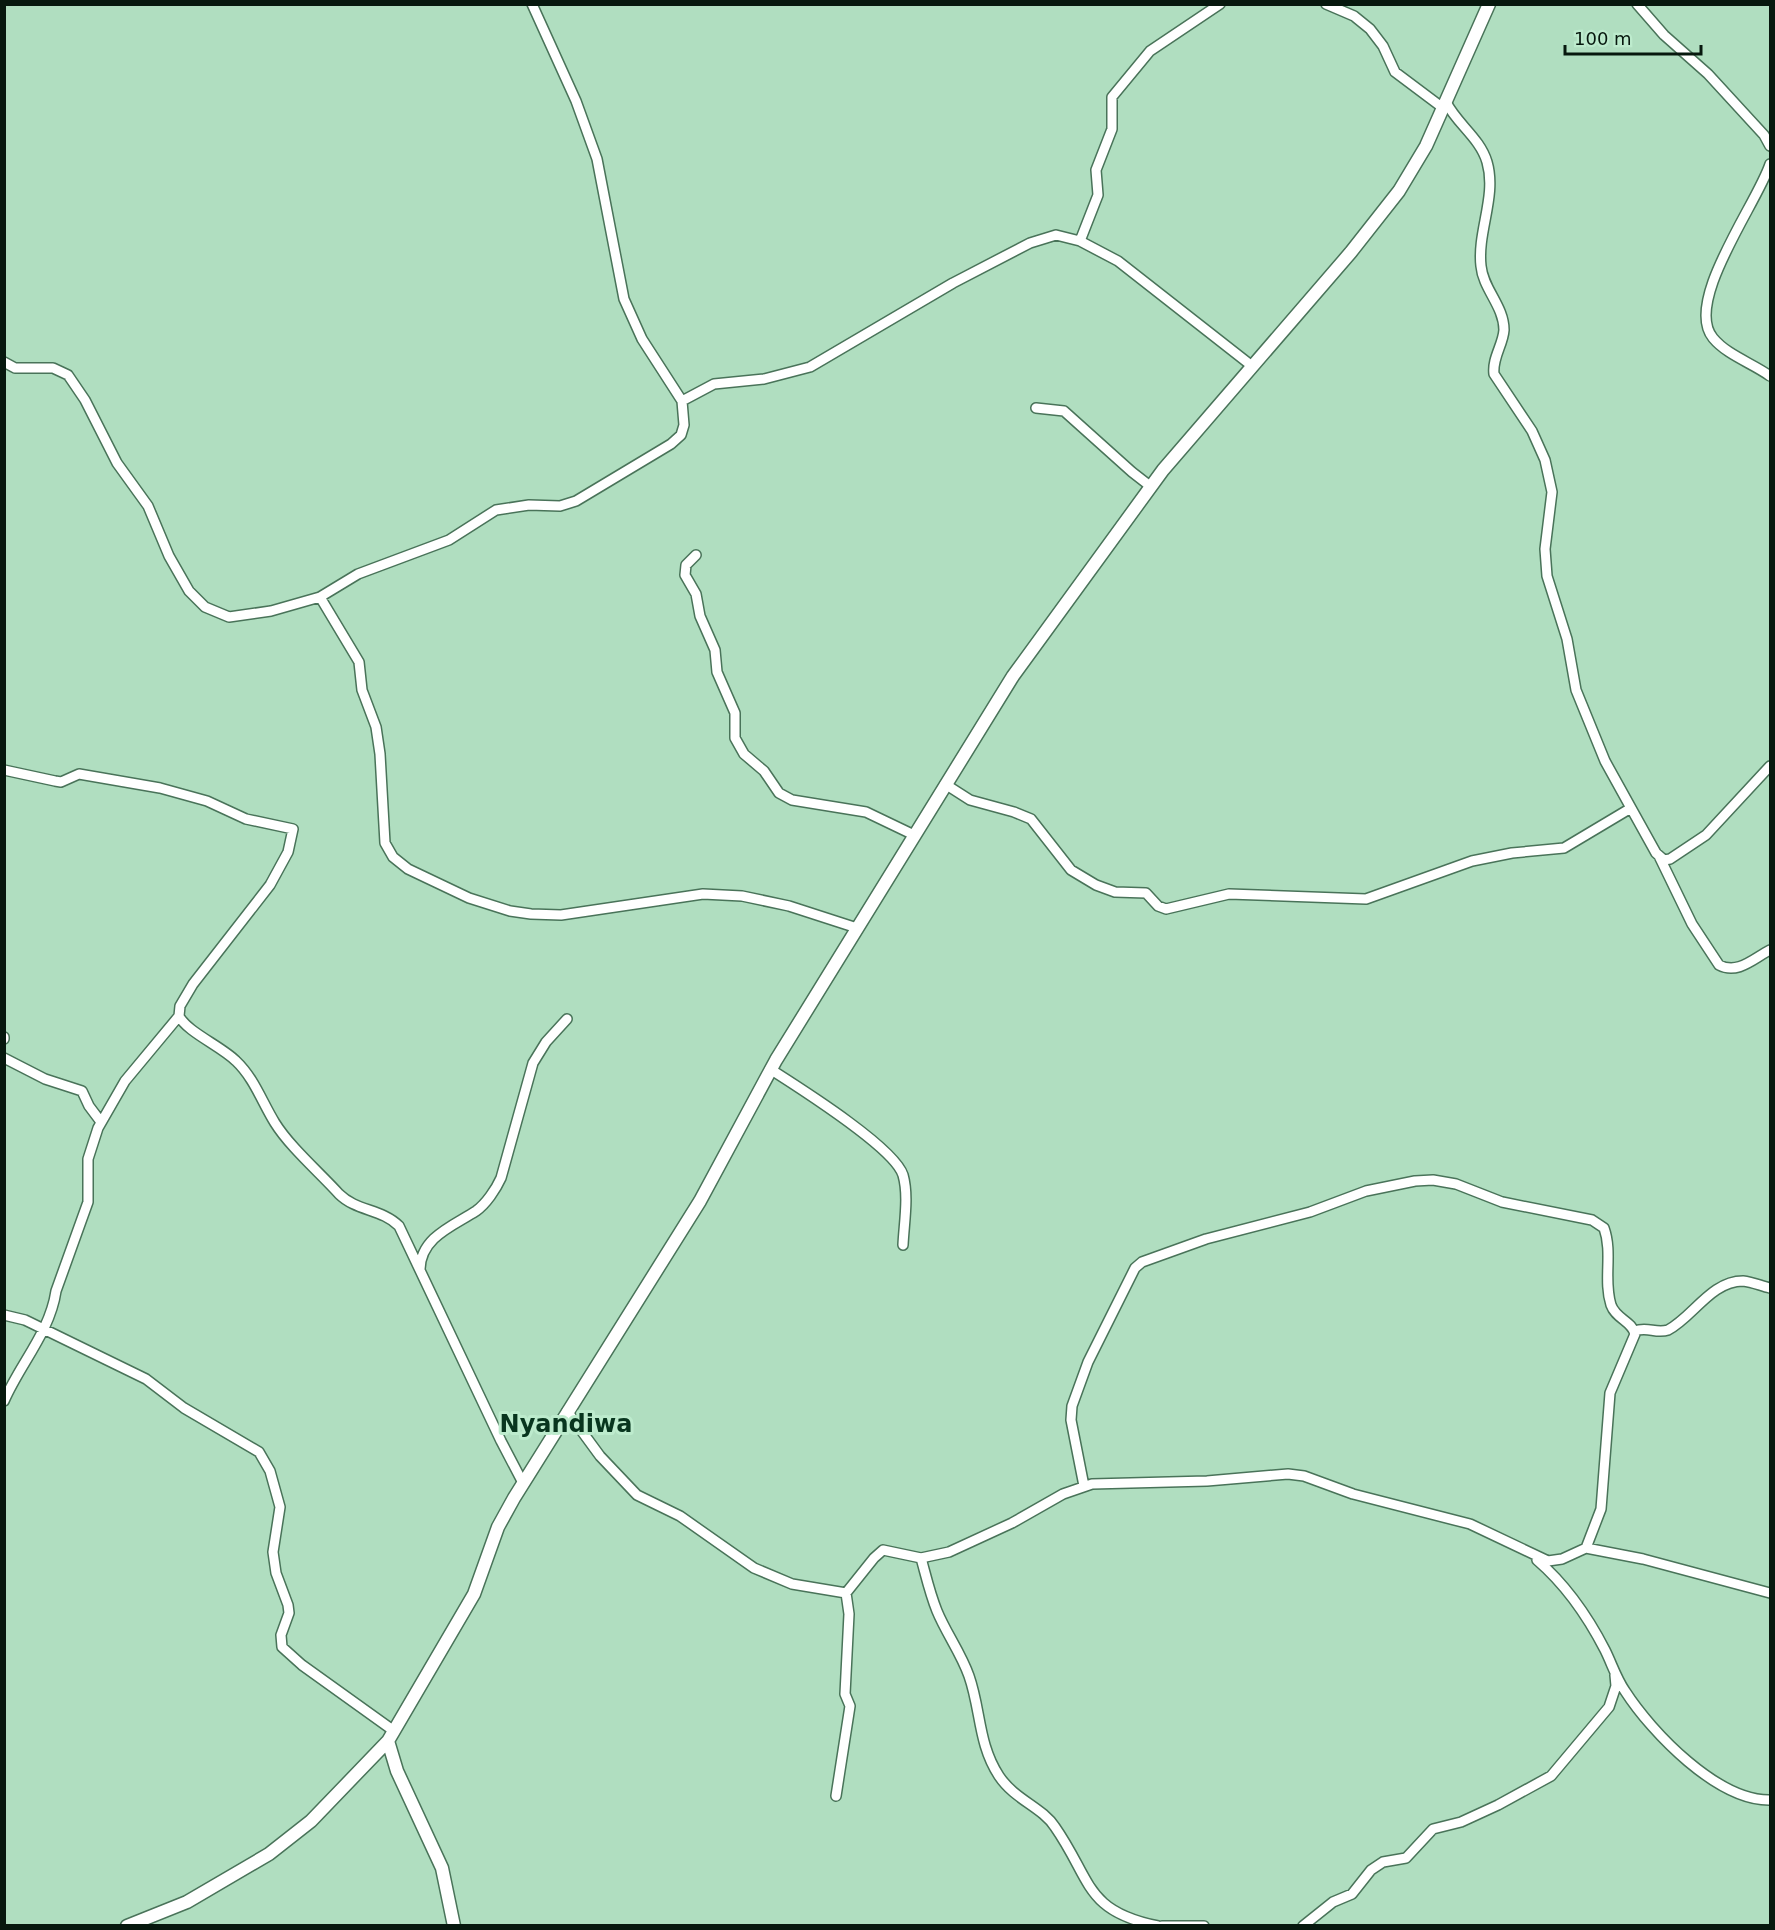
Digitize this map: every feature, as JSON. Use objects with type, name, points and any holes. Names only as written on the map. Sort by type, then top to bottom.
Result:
[{"type":"street","points":[[4,362],[15,368],[61,370],[73,380],[117,464],[148,506],[169,556],[189,591],[205,607],[230,617],[246,616],[320,597],[358,574],[449,540],[496,510],[529,505],[560,506],[591,494],[678,439],[685,418],[682,401],[642,339],[624,299],[597,159],[576,101],[532,4]]},
{"type":"street","points":[[1080,241],[1098,195],[1096,170],[1112,129],[1112,97],[1150,51],[1220,4]]},
{"type":"street","points":[[1326,4],[1354,16],[1370,29],[1383,46],[1395,72],[1445,105],[1481,148],[1488,165],[1489,193],[1482,233],[1480,267],[1484,281],[1500,313],[1504,329],[1494,374],[1532,431],[1545,460],[1552,492],[1545,549],[1547,576],[1565,632],[1576,690],[1605,761],[1659,856],[1692,924],[1719,965],[1726,969],[1734,969],[1770,950]]},
{"type":"street","points":[[128,1926],[187,1902],[268,1854],[311,1821],[391,1736],[474,1594],[498,1527],[523,1483],[700,1200],[770,1069],[1019,667],[1150,486],[1382,215],[1420,158],[1489,4]]},
{"type":"street","points":[[1637,4],[1664,35],[1708,74],[1764,135],[1770,146]]},
{"type":"street","points":[[1770,164],[1724,257],[1704,315],[1713,338],[1725,349],[1770,376]]},
{"type":"street","points":[[682,401],[714,384],[764,379],[810,367],[953,283],[1038,240],[1056,235],[1080,241],[1118,261],[1252,366]]},
{"type":"street","points":[[1036,408],[1064,411],[1150,486]]},
{"type":"street","points":[[696,555],[686,565],[685,575],[696,594],[700,616],[715,650],[717,672],[735,713],[735,738],[744,754],[764,771],[779,793],[792,800],[866,812],[914,835]]},
{"type":"street","points":[[320,597],[360,662],[362,690],[376,728],[380,754],[386,843],[393,857],[408,869],[469,898],[510,911],[531,914],[561,915],[703,894],[742,896],[789,906],[857,928]]},
{"type":"street","points":[[1659,856],[1664,860],[1676,857],[1697,843],[1770,766]]},
{"type":"street","points":[[4,770],[61,782],[79,774],[160,788],[207,801],[246,819],[293,830],[288,852],[270,885],[193,984],[180,1006],[179,1016],[125,1081],[101,1122],[88,1159],[88,1202],[44,1329],[4,1401]]},
{"type":"street","points":[[945,784],[970,800],[1031,819],[1071,870],[1096,885],[1114,892],[1146,893],[1158,906],[1166,909],[1229,894],[1366,899],[1472,861],[1564,848],[1631,808]]},
{"type":"street","points":[[179,1016],[185,1025],[220,1046],[239,1063],[283,1134],[339,1193],[353,1204],[387,1216],[399,1226],[523,1483]]},
{"type":"street","points":[[420,1271],[421,1258],[430,1243],[460,1218],[477,1210],[499,1183],[533,1063],[546,1042],[567,1019]]},
{"type":"street","points":[[4,1058],[45,1079],[82,1091],[89,1106],[101,1122]]},
{"type":"street","points":[[770,1069],[874,1142],[895,1161],[904,1182],[903,1245]]},
{"type":"street","points":[[1084,1486],[1071,1420],[1072,1406],[1084,1371],[1135,1268],[1142,1262],[1168,1251],[1310,1212],[1366,1191],[1433,1180],[1456,1184],[1502,1202],[1570,1214],[1599,1223],[1606,1235],[1611,1303],[1616,1315],[1635,1331]]},
{"type":"street","points":[[1635,1331],[1643,1328],[1659,1332],[1668,1330],[1714,1292],[1733,1282],[1747,1281],[1770,1288]]},
{"type":"street","points":[[4,1315],[25,1320],[146,1379],[184,1407],[259,1452],[270,1471],[280,1507],[273,1552],[276,1573],[289,1613],[281,1635],[282,1647],[391,1736],[397,1771],[442,1868],[454,1926]]},
{"type":"street","points":[[1586,1548],[1601,1509],[1610,1393],[1628,1356],[1635,1331]]},
{"type":"street","points":[[567,1411],[600,1456],[637,1496],[680,1516],[754,1568],[803,1587],[846,1593]]},
{"type":"street","points":[[836,1796],[850,1706],[845,1694],[849,1614],[846,1593],[874,1558],[883,1550],[921,1558],[965,1545],[1063,1494],[1084,1486],[1207,1481],[1288,1474],[1304,1476],[1353,1494],[1470,1524],[1530,1554],[1553,1562],[1586,1548],[1643,1559],[1770,1593]]},
{"type":"street","points":[[1530,1554],[1559,1582],[1578,1606],[1599,1639],[1615,1675],[1649,1722],[1695,1766],[1735,1792],[1753,1798],[1770,1800]]},
{"type":"street","points":[[921,1558],[937,1611],[970,1679],[984,1749],[1000,1779],[1016,1797],[1052,1823],[1084,1880],[1104,1905],[1119,1915],[1160,1926],[1204,1926]]},
{"type":"street","points":[[1303,1926],[1333,1902],[1352,1894],[1371,1870],[1383,1862],[1406,1858],[1433,1829],[1461,1822],[1551,1776],[1609,1707],[1616,1686],[1615,1675]]},
{"type":"district","name":"Nyandiwa","points":[[566,1424]]}]
